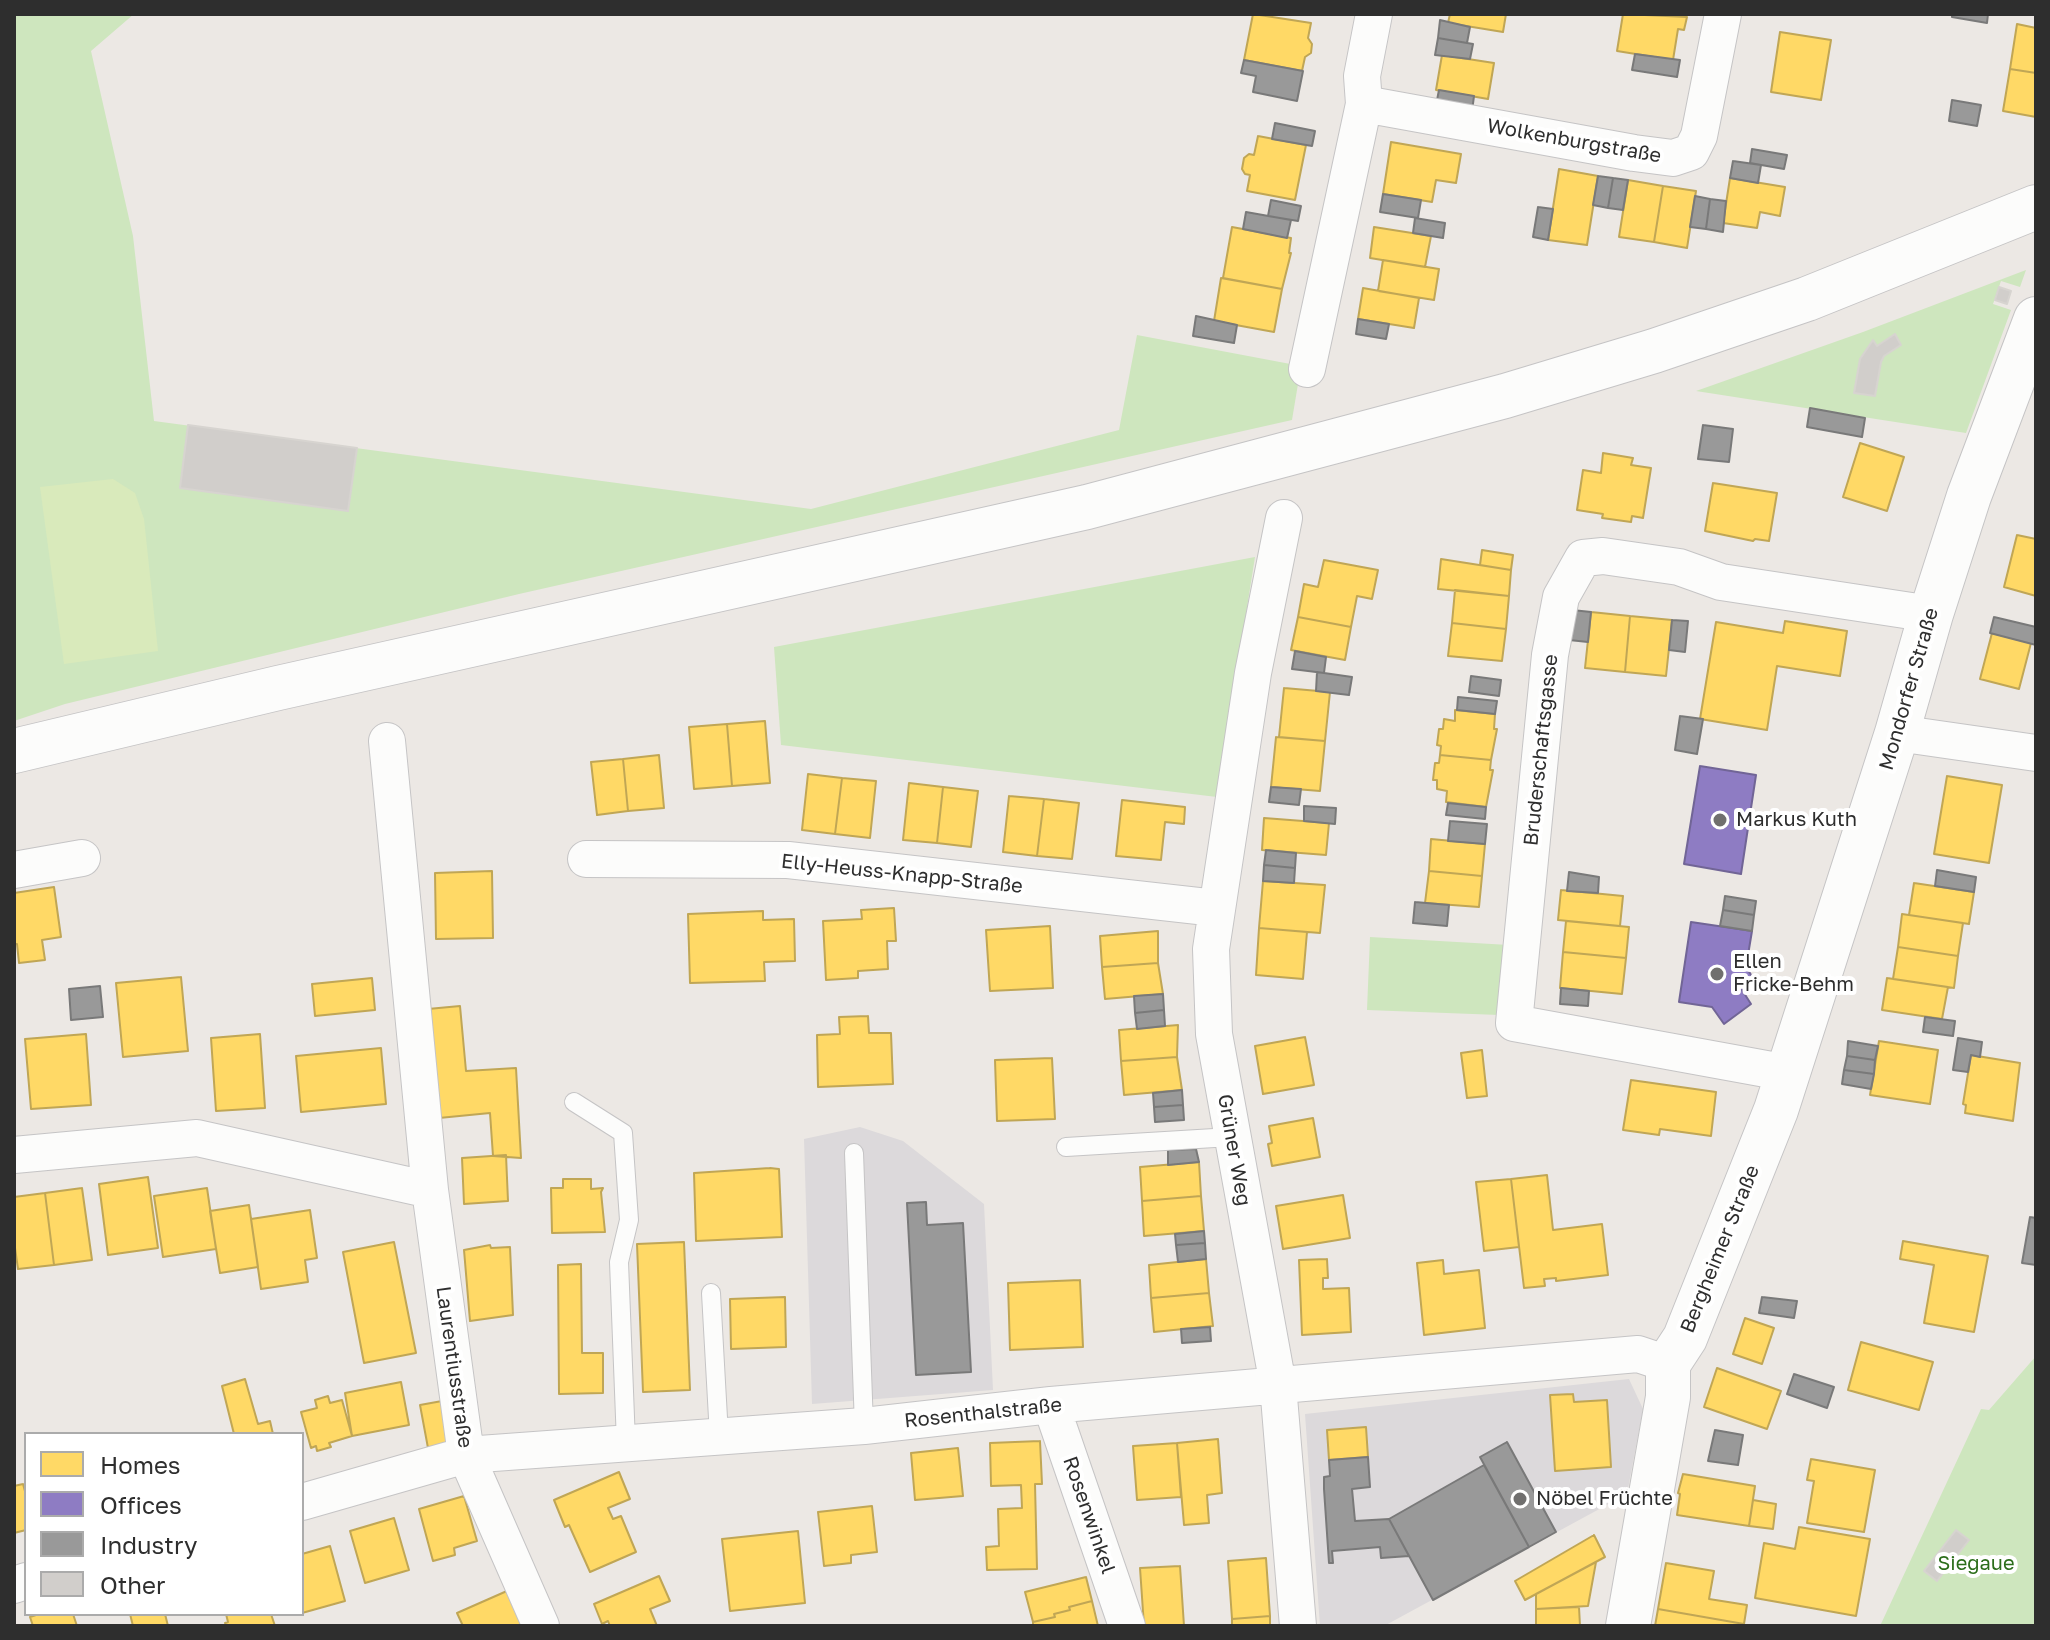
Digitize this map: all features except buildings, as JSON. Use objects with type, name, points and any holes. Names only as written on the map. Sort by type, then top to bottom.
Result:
[{"type":"main road","points":[[14,751],[278,688],[1087,507],[1505,396],[1654,351],[1807,299],[2036,207]]},
{"type":"main road","name":"Mondorfer Straße","points":[[1790,1068],[1969,496],[2036,319]]},
{"type":"main road","name":"Bergheimer Straße","points":[[1628,1626],[1668,1397],[1668,1364],[1685,1338],[1790,1068]]},
{"type":"street","points":[[1307,369],[1364,104],[1362,76],[1374,14]]},
{"type":"street","name":"Wolkenburgstraße","points":[[1364,104],[1673,158],[1691,152],[1699,136],[1723,14]]},
{"type":"street","name":"Grüner Weg","points":[[1284,518],[1253,673],[1211,949],[1214,1034],[1278,1385],[1298,1626]]},
{"type":"street","name":"Bruderschaftsgasse","points":[[1790,1068],[1514,1023],[1550,655],[1561,597],[1583,558],[1603,556],[1679,567],[1721,582],[1931,614]]},
{"type":"street","points":[[1897,733],[2036,753]]},
{"type":"street","name":"Laurentiusstraße","points":[[387,741],[430,1190],[466,1455],[541,1626]]},
{"type":"street","points":[[14,870],[82,858]]},
{"type":"street","name":"Elly-Heuss-Knapp-Straße","points":[[586,859],[788,860],[1216,908]]},
{"type":"street","points":[[14,1155],[197,1138],[430,1190]]},
{"type":"street","name":"Rosenthalstraße","points":[[304,1501],[466,1455],[864,1426],[1051,1405],[1638,1354],[1668,1364]]},
{"type":"street","name":"Rosenwinkel","points":[[1051,1405],[1127,1626]]},
{"type":"lane","points":[[574,1102],[623,1133],[629,1220],[619,1262],[626,1443]]},
{"type":"lane","points":[[1066,1147],[1231,1137]]},
{"type":"lane","points":[[854,1153],[864,1426]]},
{"type":"lane","points":[[711,1293],[719,1436]]},
{"type":"shaded area","points":[[860,1127],[903,1141],[984,1204],[993,1390],[812,1404],[804,1139]]},
{"type":"shaded area","points":[[1629,1379],[1643,1409],[1627,1494],[1384,1626],[1320,1626],[1305,1414]]},
{"type":"green space","points":[[14,14],[134,14],[91,51],[133,236],[154,421],[811,509],[1119,430],[1137,335],[1301,366],[1292,420],[519,594],[65,704],[14,721]]},
{"type":"green space","points":[[2026,270],[2020,287],[2001,281],[1993,304],[2011,310],[1966,433],[1696,391],[1863,332]]},
{"type":"green space","points":[[113,479],[135,493],[144,519],[158,651],[64,664],[40,487]]},
{"type":"green space","points":[[1255,557],[1217,797],[781,745],[774,647]]},
{"type":"green space","points":[[1370,937],[1509,945],[1499,1015],[1367,1010]]},
{"type":"green space","name":"Siegaue","points":[[2036,1356],[2036,1626],[1880,1626],[1981,1409],[1989,1410]]},
{"type":"place","name":"Markus Kuth","points":[[1720,820]]},
{"type":"place","name":"Ellen Fricke-Behm","points":[[1717,974]]},
{"type":"place","name":"Nöbel Früchte","points":[[1520,1499]]}]
